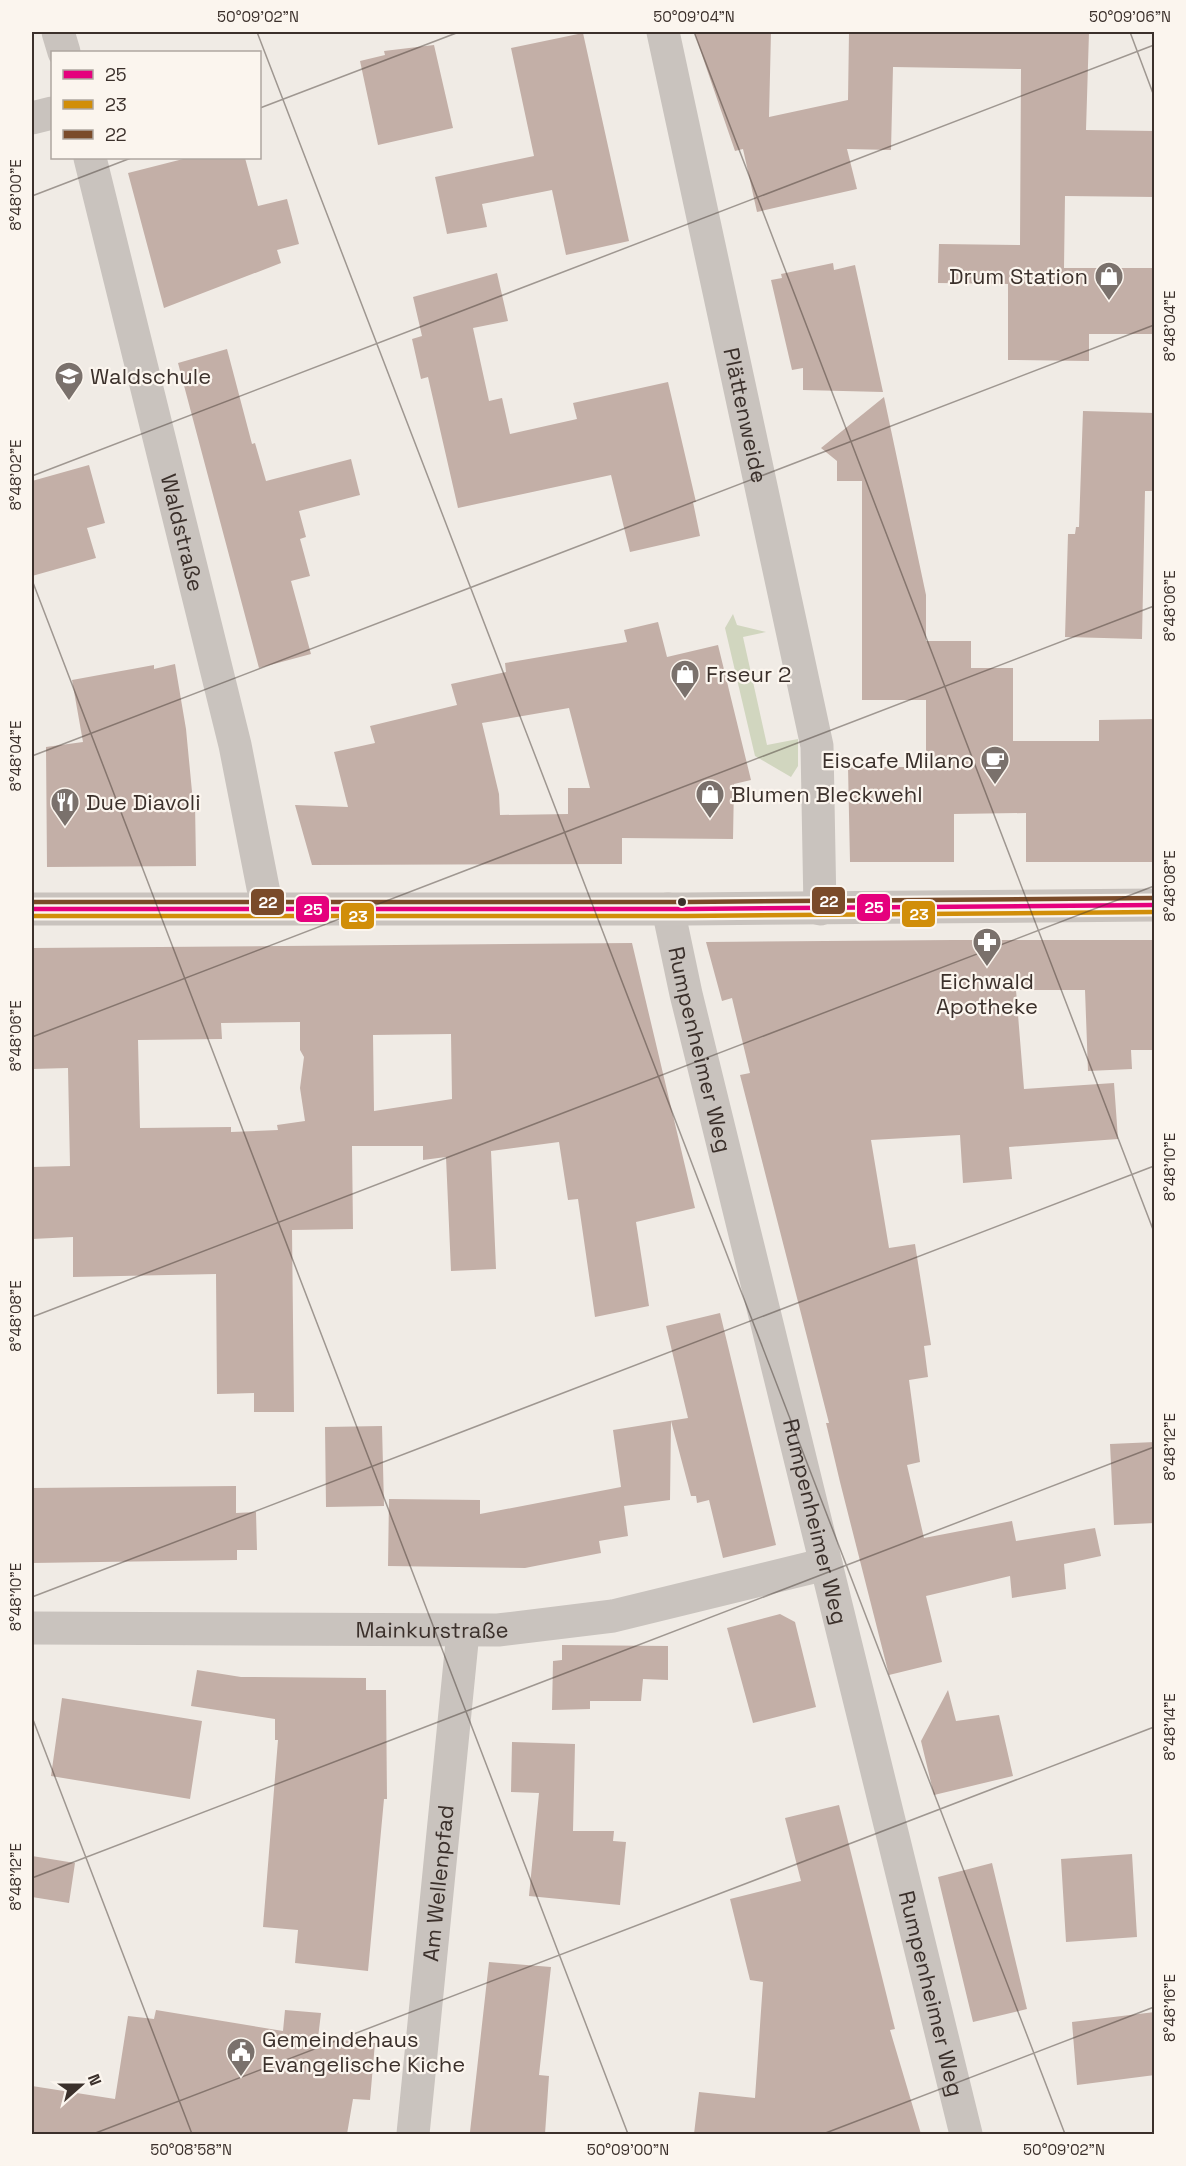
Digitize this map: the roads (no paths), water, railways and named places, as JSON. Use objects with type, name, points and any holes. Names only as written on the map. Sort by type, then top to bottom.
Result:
[{"type":"street","points":[[58,32],[64,51]]},
{"type":"street","name":"Plättenweide","points":[[663,32],[817,746],[820,909]]},
{"type":"street","points":[[32,118],[51,113]]},
{"type":"street","name":"Waldstraße","points":[[90,159],[230,723],[267,908]]},
{"type":"street","points":[[32,909],[820,909],[1155,905]]},
{"type":"street","name":"Rumpenheimer Weg","points":[[668,909],[966,2134]]},
{"type":"street","name":"Mainkurstraße","points":[[32,1628],[463,1632],[498,1630],[613,1616],[826,1564]]},
{"type":"street","name":"Am Wellenpfad","points":[[413,2134],[463,1632]]},
{"type":"place","name":"Drum Station","points":[[1109,302]]},
{"type":"place","name":"Waldschule","points":[[69,402]]},
{"type":"place","name":"Frseur 2","points":[[685,700]]},
{"type":"place","name":"Eiscafe Milano","points":[[995,786]]},
{"type":"place","name":"Blumen Bleckwehl","points":[[710,820]]},
{"type":"place","name":"Due Diavoli","points":[[65,828]]},
{"type":"place","name":"Eichwald Apotheke","points":[[987,968]]},
{"type":"place","name":"Gemeindehaus Evangelische Kiche","points":[[241,2078]]}]
